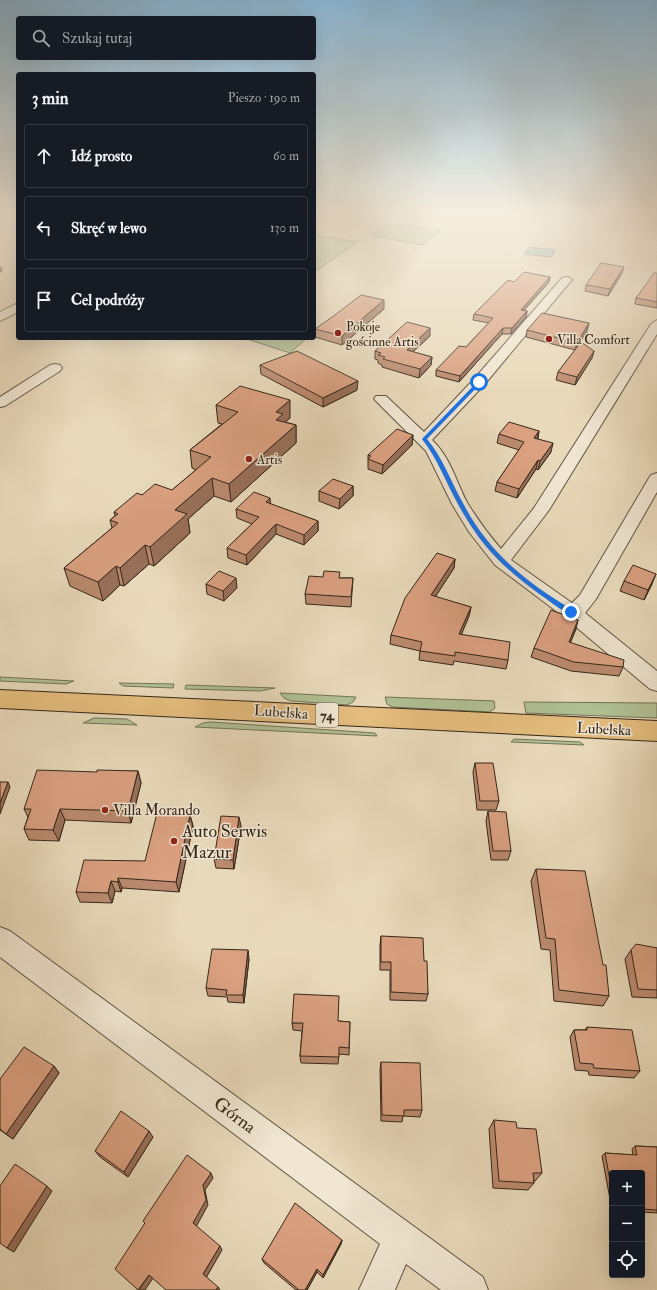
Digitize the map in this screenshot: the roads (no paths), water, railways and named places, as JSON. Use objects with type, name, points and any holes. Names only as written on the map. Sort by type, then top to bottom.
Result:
[{"type":"main road","name":"Lubelska","points":[[0,699],[657,731]]},
{"type":"street","points":[[425,439],[479,382],[566,280]]},
{"type":"street","points":[[0,317],[16,308]]},
{"type":"street","points":[[501,561],[541,510],[657,324]]},
{"type":"street","points":[[0,403],[55,368]]},
{"type":"street","points":[[381,399],[425,439],[433,449],[460,504],[475,528],[501,561],[571,612],[657,683]]},
{"type":"street","points":[[571,612],[579,608],[587,599],[657,478]]},
{"type":"street","name":"Górna","points":[[0,940],[470,1290]]},
{"type":"street","points":[[377,1290],[400,1238]]},
{"type":"place","name":"Pokoje gościnne Artis","points":[[338,333]]},
{"type":"place","name":"Villa Comfort","points":[[549,339]]},
{"type":"place","name":"Artis","points":[[249,459]]},
{"type":"place","name":"Villa Morando","points":[[105,810]]},
{"type":"place","name":"Auto Serwis Mazur","points":[[174,841]]}]
